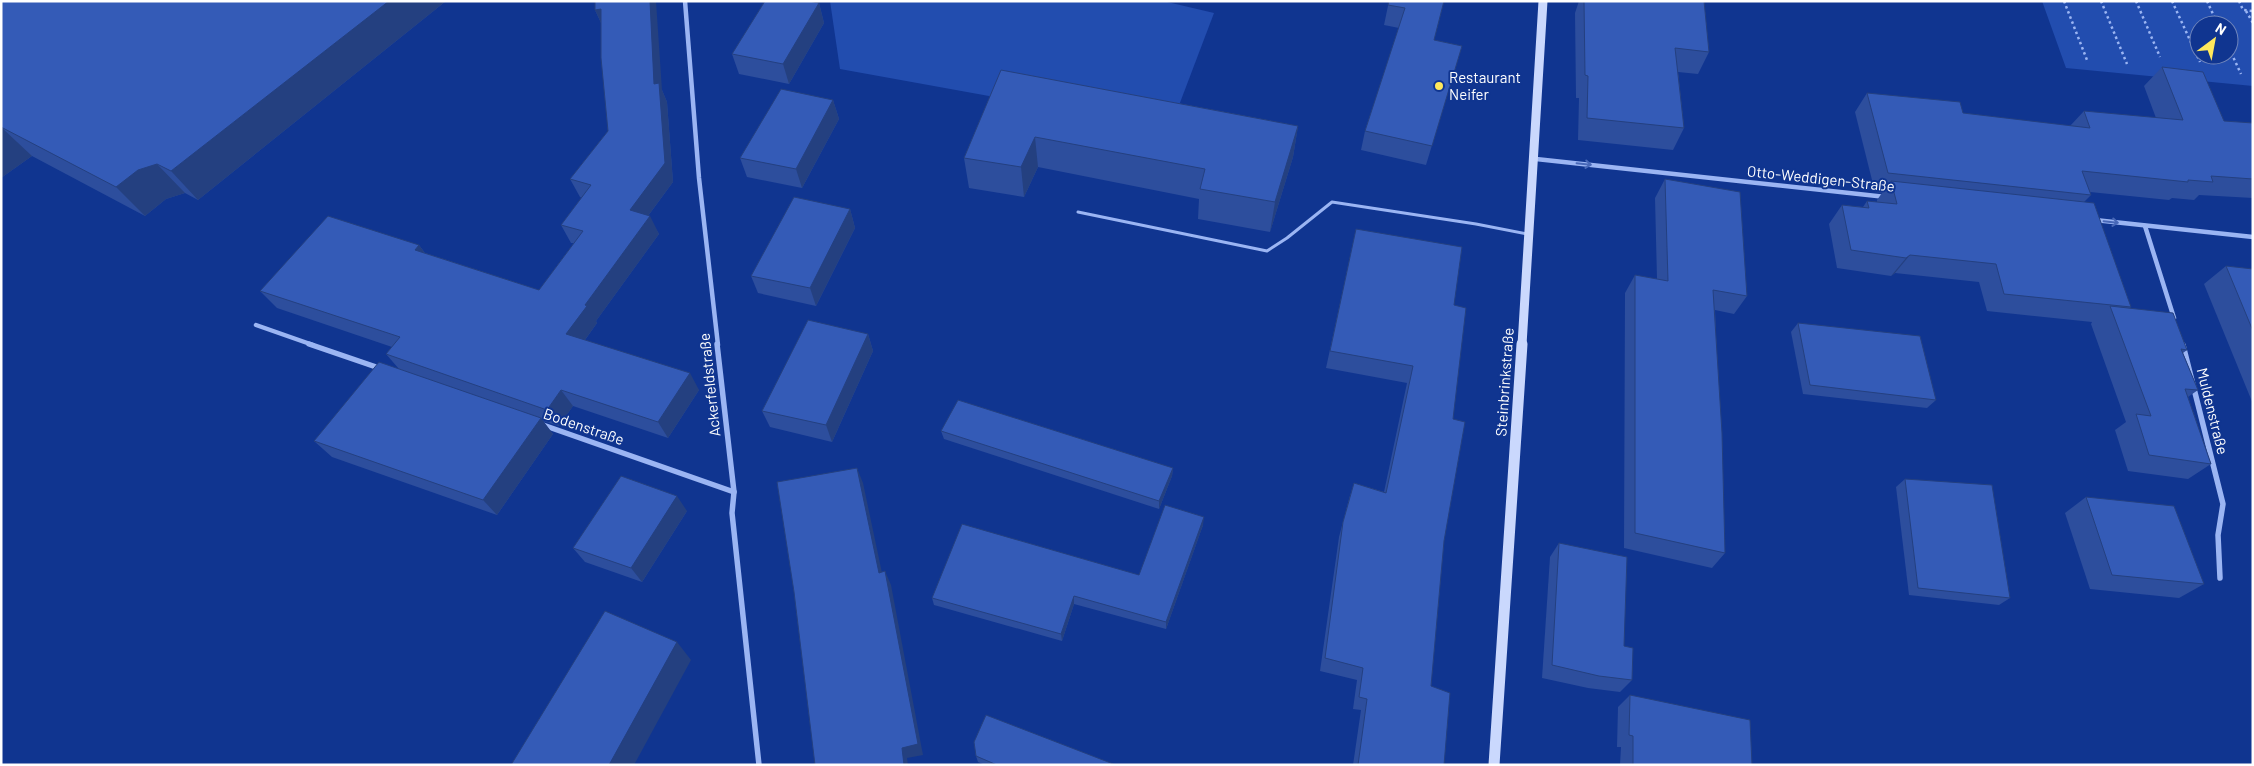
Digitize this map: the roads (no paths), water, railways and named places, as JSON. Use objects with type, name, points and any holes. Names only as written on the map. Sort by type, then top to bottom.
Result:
[{"type":"street","name":"Ackerfeldstraße","points":[[686,1],[699,178],[734,492],[732,514],[758,765]]},
{"type":"street","name":"Steinbrinkstraße","points":[[1494,765],[1507,536],[1536,159],[1543,1]]},
{"type":"street","name":"Otto-Weddigen-Straße","points":[[1536,159],[1891,198]]},
{"type":"street","points":[[2086,219],[2253,236]]},
{"type":"street","points":[[2145,226],[2177,327]]},
{"type":"street","points":[[256,325],[388,371]]},
{"type":"street","name":"Muldenstraße","points":[[2180,336],[2191,372],[2223,504],[2218,534],[2220,578]]},
{"type":"street","name":"Bodenstraße","points":[[537,423],[734,492]]},
{"type":"lane","points":[[1078,212],[1266,251],[1287,238],[1332,202],[1476,224],[1530,235]]},
{"type":"place","name":"Restaurant Neifer","points":[[1439,86]]}]
